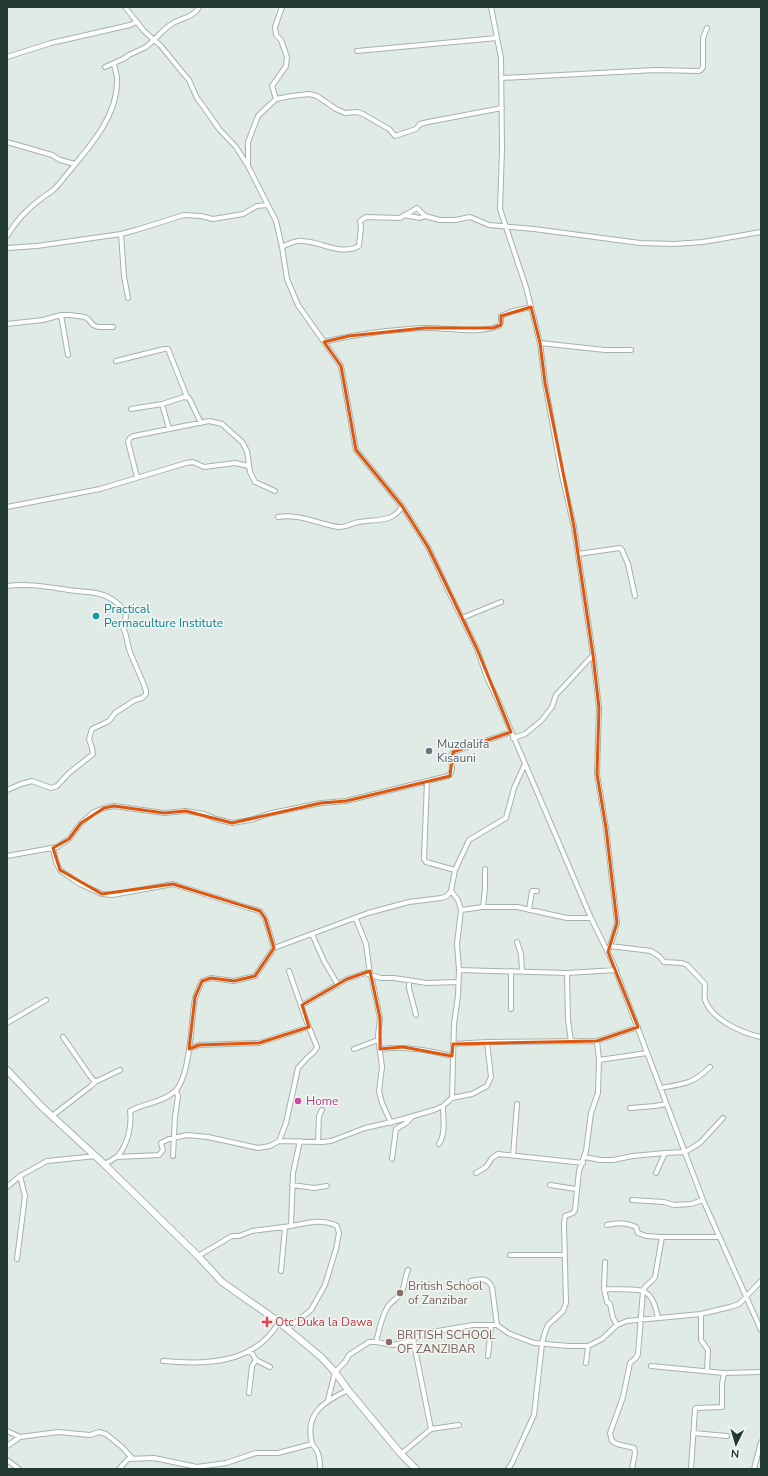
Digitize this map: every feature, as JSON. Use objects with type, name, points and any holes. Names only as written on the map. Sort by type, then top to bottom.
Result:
[{"type":"main road","points":[[7,1070],[52,1116],[96,1156],[198,1256],[222,1282],[279,1322],[304,1342],[335,1372],[401,1454],[416,1469]]},
{"type":"street","points":[[125,7],[136,22],[161,46],[182,72],[219,129],[236,147],[248,166],[276,221],[287,279],[298,305],[341,366],[356,450],[402,506],[428,547],[477,649],[488,680],[513,738],[591,918],[616,970],[703,1200],[761,1330]]},
{"type":"street","points":[[105,68],[146,47],[166,28],[175,22],[189,17],[199,7]]},
{"type":"street","points":[[276,99],[272,86],[286,66],[287,56],[281,40],[276,35],[275,26],[282,7]]},
{"type":"street","points":[[491,7],[501,58],[502,149],[500,209],[526,287],[540,343],[545,382],[578,554],[593,655],[599,708],[597,774],[606,828],[616,916],[614,934],[608,952]]},
{"type":"street","points":[[7,57],[51,43],[130,26],[136,22]]},
{"type":"street","points":[[501,78],[656,70],[699,71],[703,67],[703,38],[707,28]]},
{"type":"street","points":[[356,50],[497,38]]},
{"type":"street","points":[[7,236],[14,225],[42,198],[51,192],[89,148],[104,124],[114,103],[118,82],[114,64]]},
{"type":"street","points":[[248,166],[248,142],[258,116],[276,99],[309,94],[317,96],[336,109],[346,113],[357,112],[363,114],[388,129],[395,136],[416,129],[420,124],[502,108]]},
{"type":"street","points":[[7,142],[52,154],[60,160],[75,164]]},
{"type":"street","points":[[7,248],[50,244],[121,234],[184,216],[201,216],[213,219],[244,214],[257,206],[267,205]]},
{"type":"street","points":[[282,247],[302,240],[335,248],[353,250],[359,246],[361,227],[360,221],[366,217],[400,218],[417,208],[425,216],[440,220],[455,220],[470,217],[489,225],[640,243],[674,244],[703,242],[761,232]]},
{"type":"street","points":[[404,215],[420,218],[425,216]]},
{"type":"street","points":[[121,234],[124,276],[128,298]]},
{"type":"street","points":[[324,342],[348,336],[424,328],[475,330],[493,328],[499,326],[501,316],[513,310],[531,307]]},
{"type":"street","points":[[7,324],[43,320],[61,315],[70,315],[85,317],[93,325],[98,327],[113,327]]},
{"type":"street","points":[[61,315],[68,355]]},
{"type":"street","points":[[540,343],[605,350],[631,350]]},
{"type":"street","points":[[116,361],[164,348],[168,350],[187,397],[189,398],[201,423]]},
{"type":"street","points":[[131,409],[162,404],[184,396],[187,397]]},
{"type":"street","points":[[162,404],[169,429]]},
{"type":"street","points":[[137,477],[128,442],[130,438],[209,421],[222,424],[242,442],[247,451],[250,472],[255,482],[275,491]]},
{"type":"street","points":[[7,507],[100,489],[172,466],[193,462],[204,467],[235,463],[249,466]]},
{"type":"street","points":[[278,516],[288,515],[340,527],[359,522],[381,521],[395,516],[400,512],[402,506]]},
{"type":"street","points":[[578,554],[620,548],[628,564],[635,596]]},
{"type":"street","points":[[7,586],[31,585],[90,592],[100,594],[112,600],[125,612],[126,619],[123,627],[126,632],[126,640],[144,684],[146,694],[142,698],[135,700],[115,713],[109,721],[92,729],[89,739],[93,754],[69,773],[57,786],[50,788],[32,781],[7,790]]},
{"type":"street","points":[[462,618],[501,602]]},
{"type":"street","points":[[513,738],[517,738],[525,734],[541,721],[552,707],[556,695],[593,655]]},
{"type":"street","points":[[7,856],[54,848],[69,839],[81,823],[94,812],[114,806],[164,814],[186,811],[204,814],[232,823],[309,805],[346,801],[448,776],[452,769],[450,758],[453,752],[511,732]]},
{"type":"street","points":[[104,1164],[117,1156],[124,1146],[131,1122],[130,1111],[137,1107],[167,1097],[176,1091],[183,1078],[189,1049],[196,997],[202,981],[211,978],[234,981],[255,976],[274,948],[356,919],[368,913],[408,902],[447,896],[451,891],[455,870],[469,840],[506,818],[514,788],[525,764]]},
{"type":"street","points":[[427,781],[424,859],[426,862],[455,870]]},
{"type":"street","points":[[54,848],[56,862],[60,870],[80,884],[102,894],[117,894],[173,884],[260,911],[265,918],[274,948]]},
{"type":"street","points":[[483,907],[485,888],[484,869]]},
{"type":"street","points":[[451,891],[458,900],[461,910],[457,944],[459,970],[452,1056],[452,1098]]},
{"type":"street","points":[[529,910],[532,891],[537,891]]},
{"type":"street","points":[[461,910],[483,907],[517,907],[567,918],[591,918]]},
{"type":"street","points":[[356,919],[366,944],[380,1018],[378,1040],[382,1067],[379,1091],[382,1104],[391,1122]]},
{"type":"street","points":[[312,934],[324,961],[338,985]]},
{"type":"street","points":[[517,942],[521,954],[522,971]]},
{"type":"street","points":[[610,946],[651,951],[660,957],[664,962],[682,963],[687,965],[705,984],[705,999],[709,1007],[717,1016],[728,1025],[761,1037]]},
{"type":"street","points":[[459,970],[511,970],[566,973],[616,970]]},
{"type":"street","points":[[511,970],[511,1009]]},
{"type":"street","points":[[279,1141],[286,1123],[298,1068],[317,1048],[318,1044],[309,1027],[289,972]]},
{"type":"street","points":[[302,1005],[356,975],[365,973],[381,978],[394,978],[428,983],[458,982]]},
{"type":"street","points":[[566,973],[568,1020],[571,1041]]},
{"type":"street","points":[[409,980],[408,988],[416,1015]]},
{"type":"street","points":[[7,1023],[46,1000]]},
{"type":"street","points":[[189,1049],[199,1045],[259,1042],[309,1027]]},
{"type":"street","points":[[453,1044],[597,1040],[638,1027]]},
{"type":"street","points":[[63,1037],[95,1082]]},
{"type":"street","points":[[354,1049],[378,1040]]},
{"type":"street","points":[[508,1469],[534,1415],[542,1344],[545,1332],[548,1325],[563,1311],[566,1303],[564,1255],[565,1218],[567,1214],[575,1211],[579,1171],[583,1163],[591,1114],[598,1093],[599,1060],[597,1040]]},
{"type":"street","points":[[117,1156],[159,1155],[163,1150],[161,1143],[187,1135],[208,1137],[258,1148],[270,1146],[279,1141],[331,1141],[365,1128],[391,1122],[443,1106],[452,1098],[472,1094],[487,1086],[490,1083],[491,1077],[487,1042]]},
{"type":"street","points":[[380,1049],[403,1047],[429,1050],[452,1056]]},
{"type":"street","points":[[599,1060],[647,1053]]},
{"type":"street","points":[[660,1088],[685,1084],[700,1077],[710,1067]]},
{"type":"street","points":[[52,1116],[95,1082],[120,1070]]},
{"type":"street","points":[[173,1156],[175,1116],[178,1096],[176,1091]]},
{"type":"street","points":[[513,1156],[517,1104]]},
{"type":"street","points":[[630,1108],[666,1104]]},
{"type":"street","points":[[439,1144],[443,1130],[443,1106]]},
{"type":"street","points":[[318,1142],[319,1116],[322,1110]]},
{"type":"street","points":[[392,1159],[396,1129],[406,1123],[412,1116]]},
{"type":"street","points":[[584,1157],[600,1160],[613,1160],[632,1156],[685,1152],[700,1143],[723,1118]]},
{"type":"street","points":[[291,1226],[292,1173],[300,1141]]},
{"type":"street","points":[[656,1173],[665,1153]]},
{"type":"street","points":[[476,1173],[486,1167],[492,1158],[498,1154],[583,1163]]},
{"type":"street","points":[[7,1187],[20,1176],[47,1161],[96,1156]]},
{"type":"street","points":[[17,1258],[25,1196],[20,1176]]},
{"type":"street","points":[[550,1184],[576,1189]]},
{"type":"street","points":[[292,1185],[314,1188],[327,1186]]},
{"type":"street","points":[[632,1200],[664,1202],[674,1205],[691,1204],[703,1200]]},
{"type":"street","points":[[198,1256],[232,1236],[239,1236],[252,1231],[285,1228],[322,1221],[337,1226],[339,1233],[335,1254],[325,1285],[311,1310],[287,1329]]},
{"type":"street","points":[[607,1224],[628,1224],[636,1227],[638,1233],[646,1236],[720,1237]]},
{"type":"street","points":[[281,1271],[285,1228]]},
{"type":"street","points":[[632,1469],[634,1448],[617,1444],[612,1441],[610,1433],[622,1397],[630,1362],[636,1358],[638,1354],[643,1291],[655,1277],[662,1237]]},
{"type":"street","points":[[510,1255],[564,1255]]},
{"type":"street","points":[[605,1262],[604,1289],[613,1318],[617,1325]]},
{"type":"street","points":[[376,1342],[387,1308],[401,1294],[408,1270]]},
{"type":"street","points":[[471,1280],[485,1279],[489,1281],[492,1287],[497,1325]]},
{"type":"street","points":[[328,1400],[335,1372],[349,1355],[369,1342],[393,1345],[433,1332],[473,1325],[497,1325],[508,1333],[524,1340],[542,1344],[588,1346],[602,1340],[613,1331],[617,1325],[627,1321],[702,1314],[734,1306],[738,1304],[761,1281]]},
{"type":"street","points":[[604,1289],[643,1291],[650,1297],[656,1306],[658,1318]]},
{"type":"street","points":[[702,1314],[701,1340],[708,1350],[707,1371]]},
{"type":"street","points":[[163,1361],[196,1363],[215,1361],[242,1355],[273,1332],[279,1322]]},
{"type":"street","points":[[488,1356],[491,1326]]},
{"type":"street","points":[[413,1339],[431,1429]]},
{"type":"street","points":[[586,1363],[588,1346]]},
{"type":"street","points":[[250,1350],[256,1360],[270,1367]]},
{"type":"street","points":[[249,1393],[252,1366],[256,1360]]},
{"type":"street","points":[[651,1366],[724,1373],[761,1372]]},
{"type":"street","points":[[691,1469],[694,1411],[696,1408],[722,1407],[722,1384],[724,1373]]},
{"type":"street","points":[[320,1469],[317,1451],[312,1444],[312,1419],[316,1410],[328,1400],[348,1390]]},
{"type":"street","points":[[401,1454],[431,1429],[459,1425]]},
{"type":"street","points":[[7,1431],[20,1437]]},
{"type":"street","points":[[7,1446],[20,1437],[58,1432],[90,1435],[100,1432],[106,1434],[122,1447],[132,1458]]},
{"type":"street","points":[[693,1433],[727,1436]]},
{"type":"street","points":[[754,1469],[761,1442]]},
{"type":"street","points":[[119,1469],[128,1459],[132,1458],[154,1458],[197,1467],[226,1463],[256,1453],[278,1453],[312,1444]]},
{"type":"street","points":[[7,1460],[19,1469]]},
{"type":"highlighted area","points":[[531,307],[540,343],[545,383],[574,527],[593,655],[599,708],[597,774],[606,828],[617,923],[608,952],[638,1027],[597,1041],[453,1044],[452,1056],[403,1047],[380,1049],[380,1018],[370,971],[347,979],[302,1005],[309,1027],[259,1043],[199,1045],[189,1049],[195,997],[202,981],[211,978],[234,981],[255,976],[274,948],[265,918],[260,911],[173,884],[102,894],[60,870],[53,848],[69,839],[81,823],[104,808],[114,806],[164,813],[186,811],[232,823],[321,803],[346,801],[450,776],[453,752],[511,732],[477,649],[428,547],[402,506],[356,450],[341,366],[324,342],[349,336],[424,328],[493,328],[501,325],[501,316]]},
{"type":"place","name":"Practical Permaculture Institute","points":[[96,616]]},
{"type":"place","name":"Muzdalifa Kisauni","points":[[429,751]]},
{"type":"place","name":"Home","points":[[298,1101]]},
{"type":"place","name":"British School of Zanzibar","points":[[400,1293]]},
{"type":"place","name":"Otc Duka la Dawa","points":[[267,1322]]},
{"type":"place","name":"BRITISH SCHOOL OF ZANZIBAR","points":[[389,1342]]}]
